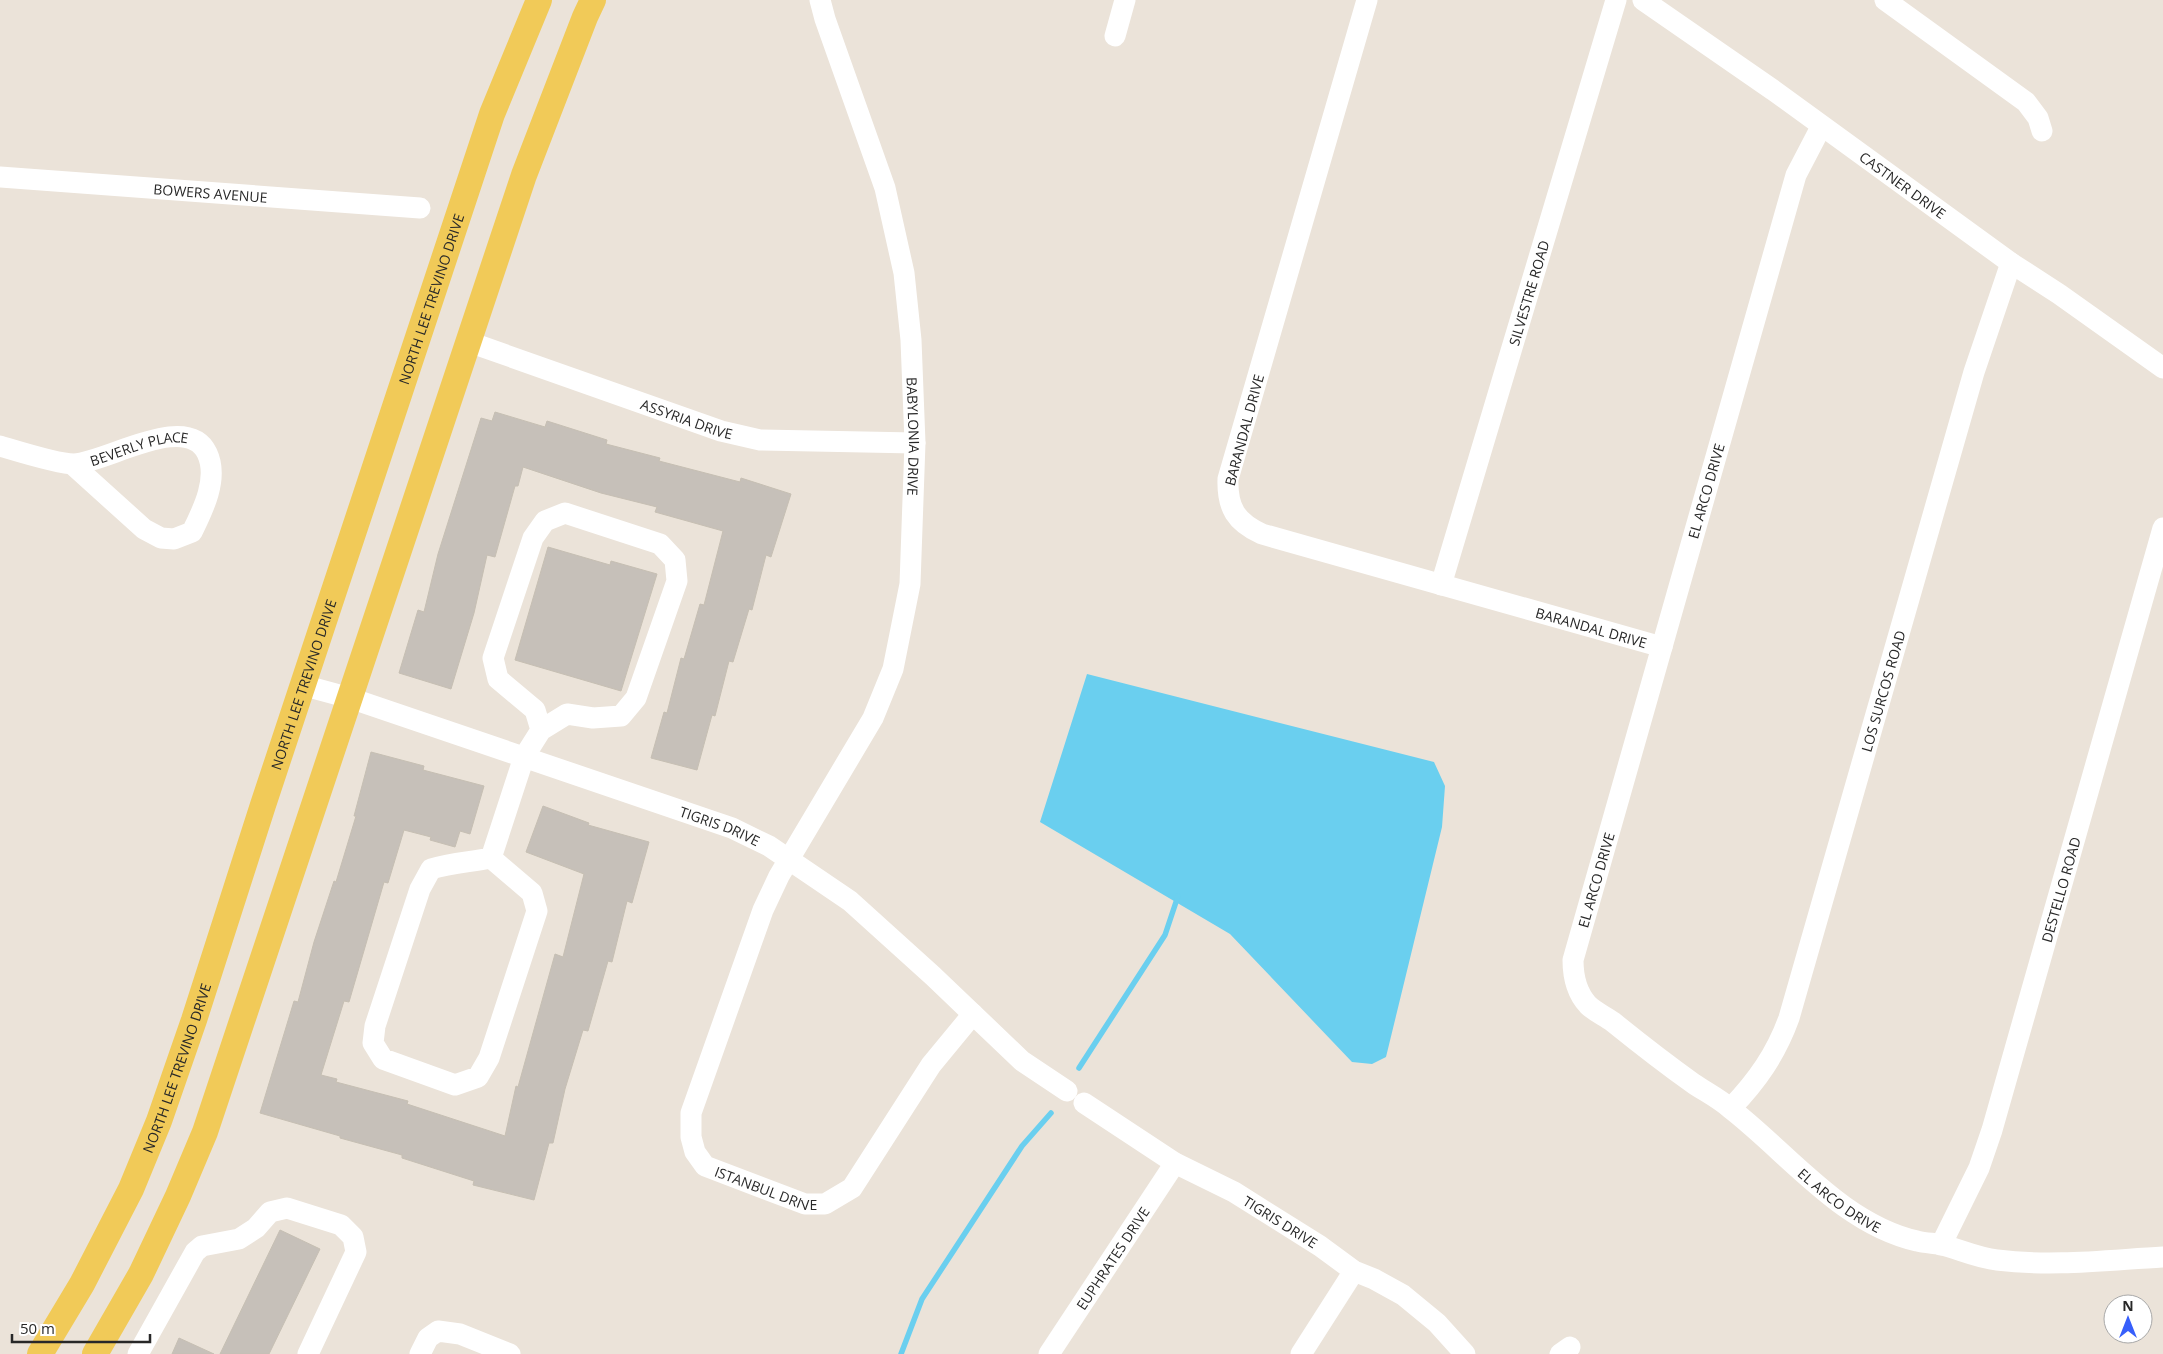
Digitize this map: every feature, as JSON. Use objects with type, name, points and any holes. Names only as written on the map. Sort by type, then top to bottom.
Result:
[{"type":"main road","name":"NORTH LEE TREVINO DRIVE","points":[[40,1354],[82,1284],[131,1189],[159,1120],[194,1020],[302,685],[492,114],[539,0]]},
{"type":"main road","points":[[95,1354],[141,1274],[178,1196],[205,1132],[524,175],[593,0]]},
{"type":"street","name":"BABYLONIA DRIVE","points":[[789,859],[873,718],[893,669],[910,584],[915,443],[911,340],[902,264],[886,188],[825,19],[820,0]]},
{"type":"street","points":[[1115,36],[1125,0]]},
{"type":"street","name":"BARANDAL DRIVE","points":[[1367,0],[1228,479],[1228,494],[1232,509],[1248,528],[1262,534],[1662,647]]},
{"type":"street","name":"SILVESTRE ROAD","points":[[1441,585],[1616,0]]},
{"type":"street","name":"CASTNER DRIVE","points":[[1643,0],[1773,90],[1821,127],[2011,263],[2163,368]]},
{"type":"street","points":[[1886,0],[2026,102],[2038,118],[2042,131]]},
{"type":"street","name":"EL ARCO DRIVE","points":[[1821,127],[1796,175],[1573,960],[1573,976],[1578,990],[1587,1004],[1694,1084],[1731,1108],[1781,1154],[1863,1219],[1884,1230],[1916,1241],[1940,1244],[1962,1252],[1996,1260],[2036,1263],[2163,1258]]},
{"type":"street","name":"BOWERS AVENUE","points":[[0,178],[420,208]]},
{"type":"street","name":"LOS SURCOS ROAD","points":[[1731,1108],[1751,1087],[1768,1063],[1782,1037],[1974,372],[2011,263]]},
{"type":"street","name":"ASSYRIA DRIVE","points":[[469,342],[722,431],[760,440],[915,443]]},
{"type":"street","name":"BEVERLY PLACE","points":[[0,446],[72,464],[86,462],[130,447],[178,435],[204,446],[211,461],[211,480],[202,513],[192,532],[174,539],[161,538],[144,528],[72,464]]},
{"type":"street","points":[[491,858],[524,758],[541,730],[567,714],[593,718],[621,716],[636,698],[676,580],[676,560],[660,544],[565,513],[545,521],[532,538],[493,658],[498,679],[535,710],[541,730]]},
{"type":"street","name":"DESTELLO ROAD","points":[[1940,1244],[1979,1168],[1992,1130],[2163,528]]},
{"type":"street","name":"TIGRIS DRIVE","points":[[302,685],[350,698],[732,828],[769,846],[850,901],[1022,1061],[1067,1091]]},
{"type":"street","points":[[491,858],[532,893],[537,911],[489,1058],[478,1077],[455,1085],[383,1059],[373,1043],[375,1026],[420,888],[431,869],[449,864],[491,858]]},
{"type":"street","name":"ISTANBUL DRIVE","points":[[789,859],[762,910],[691,1113],[690,1137],[695,1152],[705,1166],[805,1204],[825,1204],[852,1188],[931,1065],[973,1014]]},
{"type":"street","name":"TIGRIS DRIVE","points":[[1084,1103],[1175,1163],[1234,1192],[1320,1246],[1354,1271],[1389,1287],[1421,1308],[1465,1354]]},
{"type":"street","name":"EUPHRATES DRIVE","points":[[1049,1354],[1175,1163]]},
{"type":"street","points":[[138,1354],[196,1252],[202,1246],[239,1239],[256,1228],[270,1212],[287,1208],[341,1225],[354,1237],[356,1252],[308,1354]]},
{"type":"street","points":[[1301,1354],[1354,1271]]},
{"type":"street","points":[[420,1354],[428,1338],[438,1331],[460,1334],[510,1354]]},
{"type":"water","points":[[1087,674],[1434,762],[1445,786],[1442,827],[1386,1057],[1372,1064],[1352,1062],[1230,934],[1040,822]]},
{"type":"building","points":[[495,412],[545,427],[547,421],[607,440],[606,444],[660,458],[659,461],[740,482],[741,478],[791,494],[771,557],[766,555],[752,610],[749,609],[733,662],[729,661],[715,716],[712,715],[697,770],[651,758],[664,712],[667,713],[681,658],[684,659],[700,604],[704,605],[723,531],[655,512],[657,507],[601,493],[523,467],[518,486],[515,486],[495,557],[487,555],[474,613],[451,689],[399,673],[418,610],[424,612],[438,554],[481,418],[492,421]]},
{"type":"building","points":[[548,547],[610,565],[611,561],[657,574],[621,691],[515,660]]},
{"type":"building","points":[[371,752],[424,766],[423,770],[484,786],[470,834],[460,831],[455,847],[430,840],[431,837],[404,830],[388,883],[384,882],[349,1002],[344,1001],[321,1075],[337,1079],[336,1082],[408,1101],[407,1104],[505,1136],[516,1086],[518,1087],[555,954],[563,957],[584,874],[526,852],[543,806],[589,823],[588,825],[649,842],[632,903],[627,901],[612,962],[608,961],[588,1031],[583,1030],[565,1089],[553,1143],[549,1143],[534,1200],[473,1185],[474,1181],[402,1158],[402,1155],[260,1113],[294,1001],[298,1002],[314,942],[334,881],[336,882],[356,816],[354,816]]},
{"type":"building","points":[[280,1230],[320,1249],[269,1354],[220,1354]]},
{"type":"building","points":[[179,1338],[214,1354],[172,1354]]},
{"type":"waterway","points":[[1079,1068],[1165,935],[1178,896]]},
{"type":"waterway","points":[[901,1354],[922,1299],[1022,1146],[1051,1113]]}]
